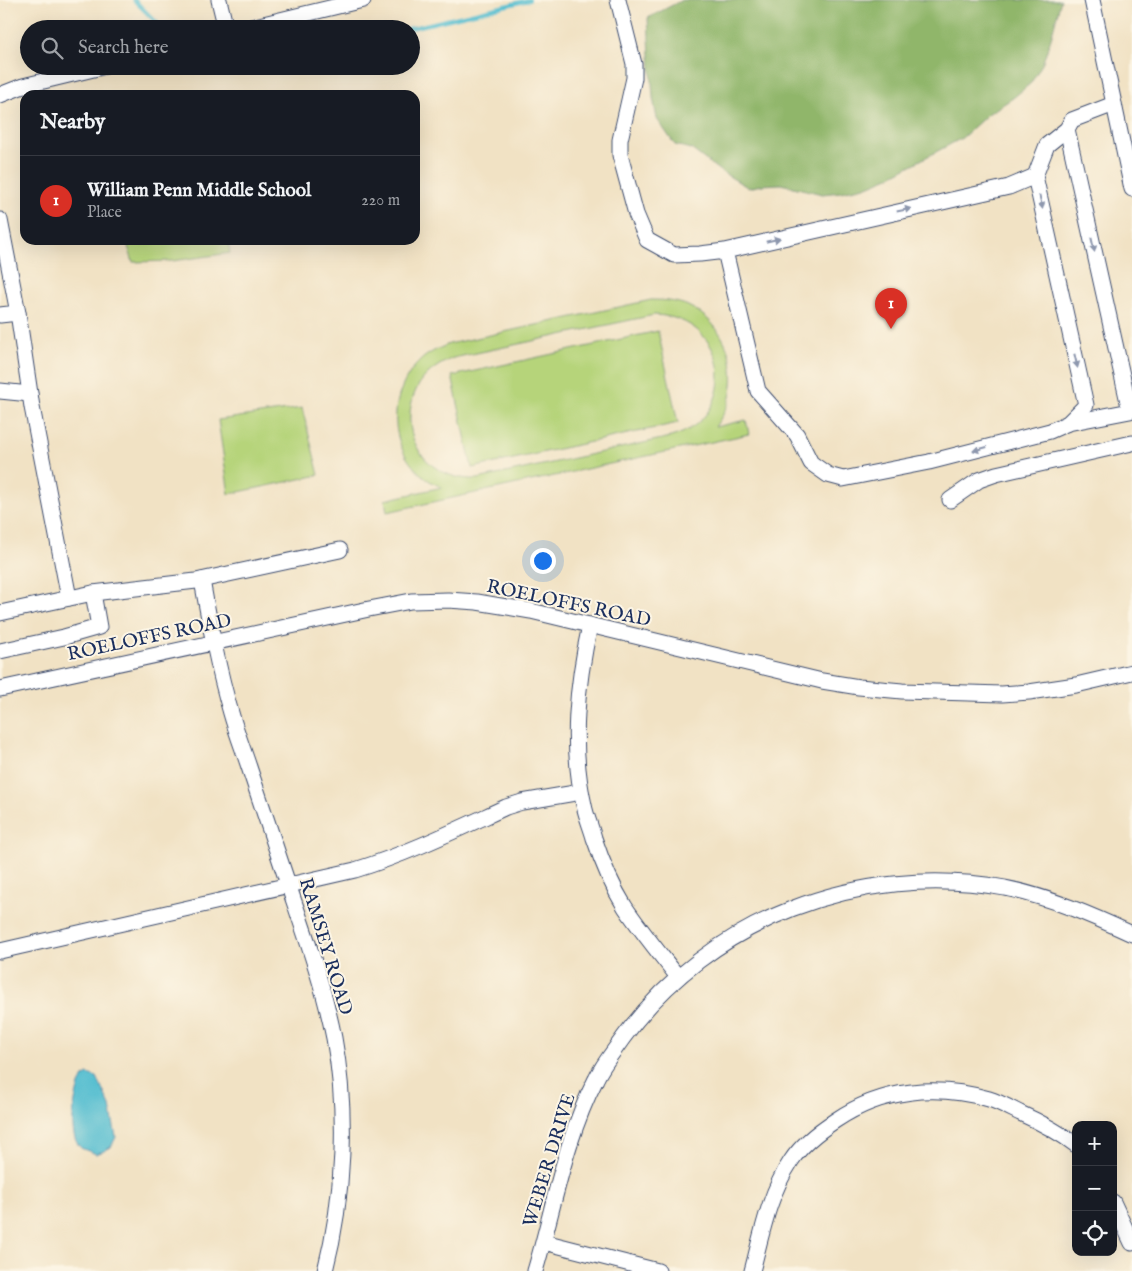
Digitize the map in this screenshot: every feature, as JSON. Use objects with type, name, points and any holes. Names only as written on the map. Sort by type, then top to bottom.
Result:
[{"type":"street","points":[[219,0],[224,20]]},
{"type":"street","points":[[276,20],[342,2],[363,0]]},
{"type":"street","points":[[618,0],[634,64],[634,78],[620,140],[620,155],[636,214],[647,240],[674,255],[700,254],[725,250],[1009,187],[1035,176]]},
{"type":"street","points":[[1092,0],[1132,189]]},
{"type":"street","points":[[0,95],[23,86],[69,75]]},
{"type":"street","points":[[1068,423],[1086,405],[1035,176],[1047,146],[1067,129],[1072,120],[1114,104]]},
{"type":"street","points":[[725,250],[758,391],[797,435],[811,463],[828,474],[843,480],[929,462],[1050,431],[1068,423],[1130,411],[1127,374],[1101,278],[1067,129]]},
{"type":"street","points":[[0,220],[18,313],[30,394],[69,598]]},
{"type":"street","points":[[0,316],[18,313]]},
{"type":"street","points":[[0,391],[30,394]]},
{"type":"street","points":[[950,500],[979,480],[996,474],[1132,443]]},
{"type":"street","points":[[0,612],[93,593],[202,580],[340,550]]},
{"type":"street","name":"RAMSEY ROAD","points":[[202,580],[213,642],[231,714],[317,973],[334,1038],[342,1115],[342,1158],[333,1241],[325,1271]]},
{"type":"street","points":[[0,651],[64,637],[98,627],[93,593]]},
{"type":"street","name":"ROELOFFS ROAD","points":[[0,689],[410,601],[448,600],[495,604],[531,611],[822,680],[859,687],[902,691],[1002,694],[1076,685],[1132,672]]},
{"type":"street","points":[[590,625],[581,670],[577,704],[576,753],[584,807],[612,883],[640,929],[678,977]]},
{"type":"street","points":[[0,951],[355,870],[412,850],[522,802],[581,792]]},
{"type":"street","name":"WEBER DRIVE","points":[[536,1271],[568,1148],[596,1078],[632,1025],[655,998],[678,977],[734,936],[805,903],[841,893],[873,886],[933,881],[1005,888],[1034,895],[1060,903],[1132,934]]},
{"type":"street","points":[[752,1271],[770,1205],[780,1180],[792,1159],[824,1128],[861,1105],[882,1097],[908,1092],[932,1090],[960,1092],[990,1100],[1037,1120],[1072,1142]]},
{"type":"street","points":[[1117,1211],[1132,1243]]},
{"type":"street","points":[[544,1242],[658,1271]]},
{"type":"green space","points":[[682,0],[1061,0],[1042,64],[1031,83],[1013,98],[988,114],[962,138],[889,177],[865,187],[822,194],[781,184],[749,188],[720,171],[691,149],[675,145],[657,119],[653,98],[648,18]]},
{"type":"green space","points":[[128,245],[229,245],[230,253],[172,261],[133,262]]},
{"type":"green space","points":[[651,300],[679,303],[688,306],[712,323],[727,347],[731,361],[732,390],[727,407],[715,427],[746,420],[749,434],[387,512],[385,500],[442,487],[427,479],[410,463],[402,449],[397,433],[396,417],[398,401],[403,386],[411,372],[422,359],[435,350],[449,344]],"holes":[[[654,315],[680,320],[699,332],[712,349],[718,369],[718,390],[710,409],[694,426],[671,437],[478,479],[450,475],[439,470],[428,462],[414,440],[410,427],[410,413],[416,390],[431,371],[453,358]]]},
{"type":"green space","points":[[658,331],[678,423],[472,468],[452,376]]},
{"type":"green space","points":[[302,408],[319,475],[229,494],[218,420]]},
{"type":"water","points":[[87,1074],[97,1077],[110,1106],[116,1137],[111,1147],[96,1154],[81,1148],[74,1135],[74,1107],[81,1080]]},
{"type":"waterway","points":[[134,0],[154,20]]},
{"type":"waterway","points":[[420,26],[529,0]]},
{"type":"place","name":"William Penn Middle School","points":[[891,329]]}]
